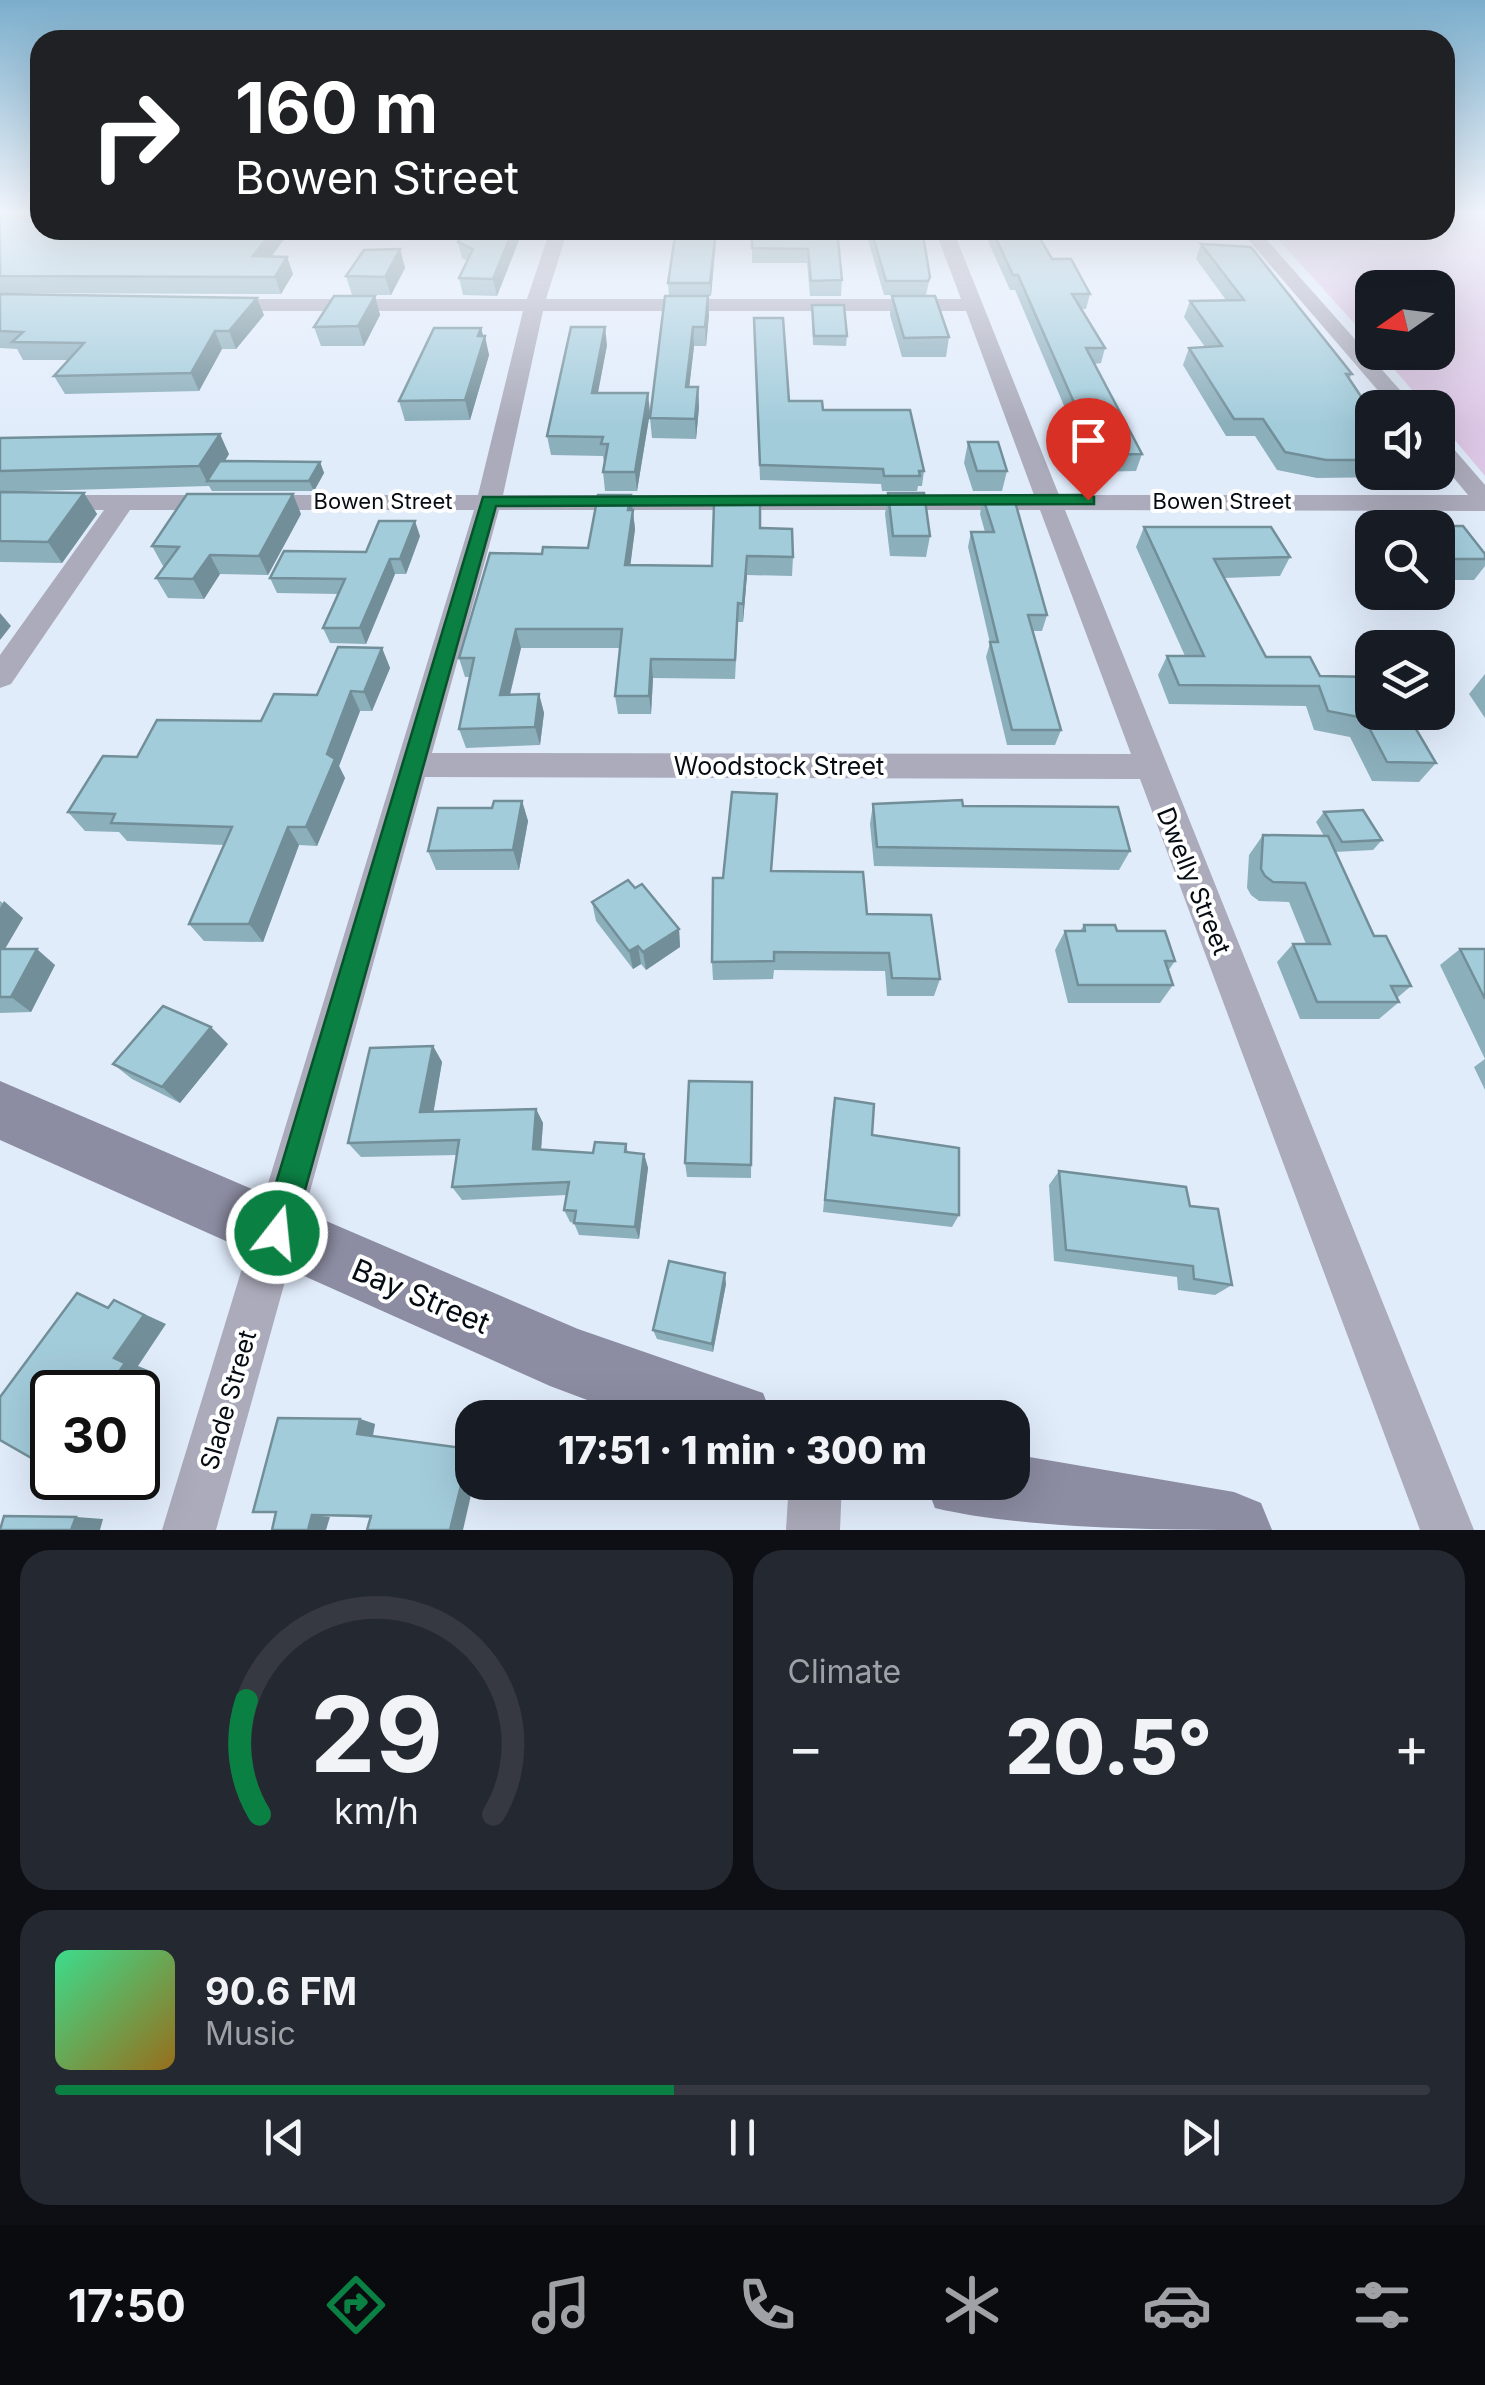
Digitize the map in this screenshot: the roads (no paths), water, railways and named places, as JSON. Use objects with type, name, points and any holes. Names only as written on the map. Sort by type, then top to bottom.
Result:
[{"type":"main road","name":"Bay Street","points":[[0,1110],[574,1362],[685,1400]]},
{"type":"main road","points":[[1030,1494],[1234,1530]]},
{"type":"street","name":"Slade Street","points":[[190,1530],[489,500],[542,281]]},
{"type":"street","name":"Dwelly Street","points":[[962,281],[1447,1530]]},
{"type":"street","points":[[1293,281],[1389,390]]},
{"type":"street","points":[[200,305],[970,305]]},
{"type":"street","points":[[1455,465],[1485,501]]},
{"type":"street","name":"Bowen Street","points":[[0,502],[1485,501]]},
{"type":"street","points":[[0,678],[123,502]]},
{"type":"street","name":"Woodstock Street","points":[[410,766],[1148,767]]},
{"type":"street","points":[[812,1530],[814,1500]]}]
